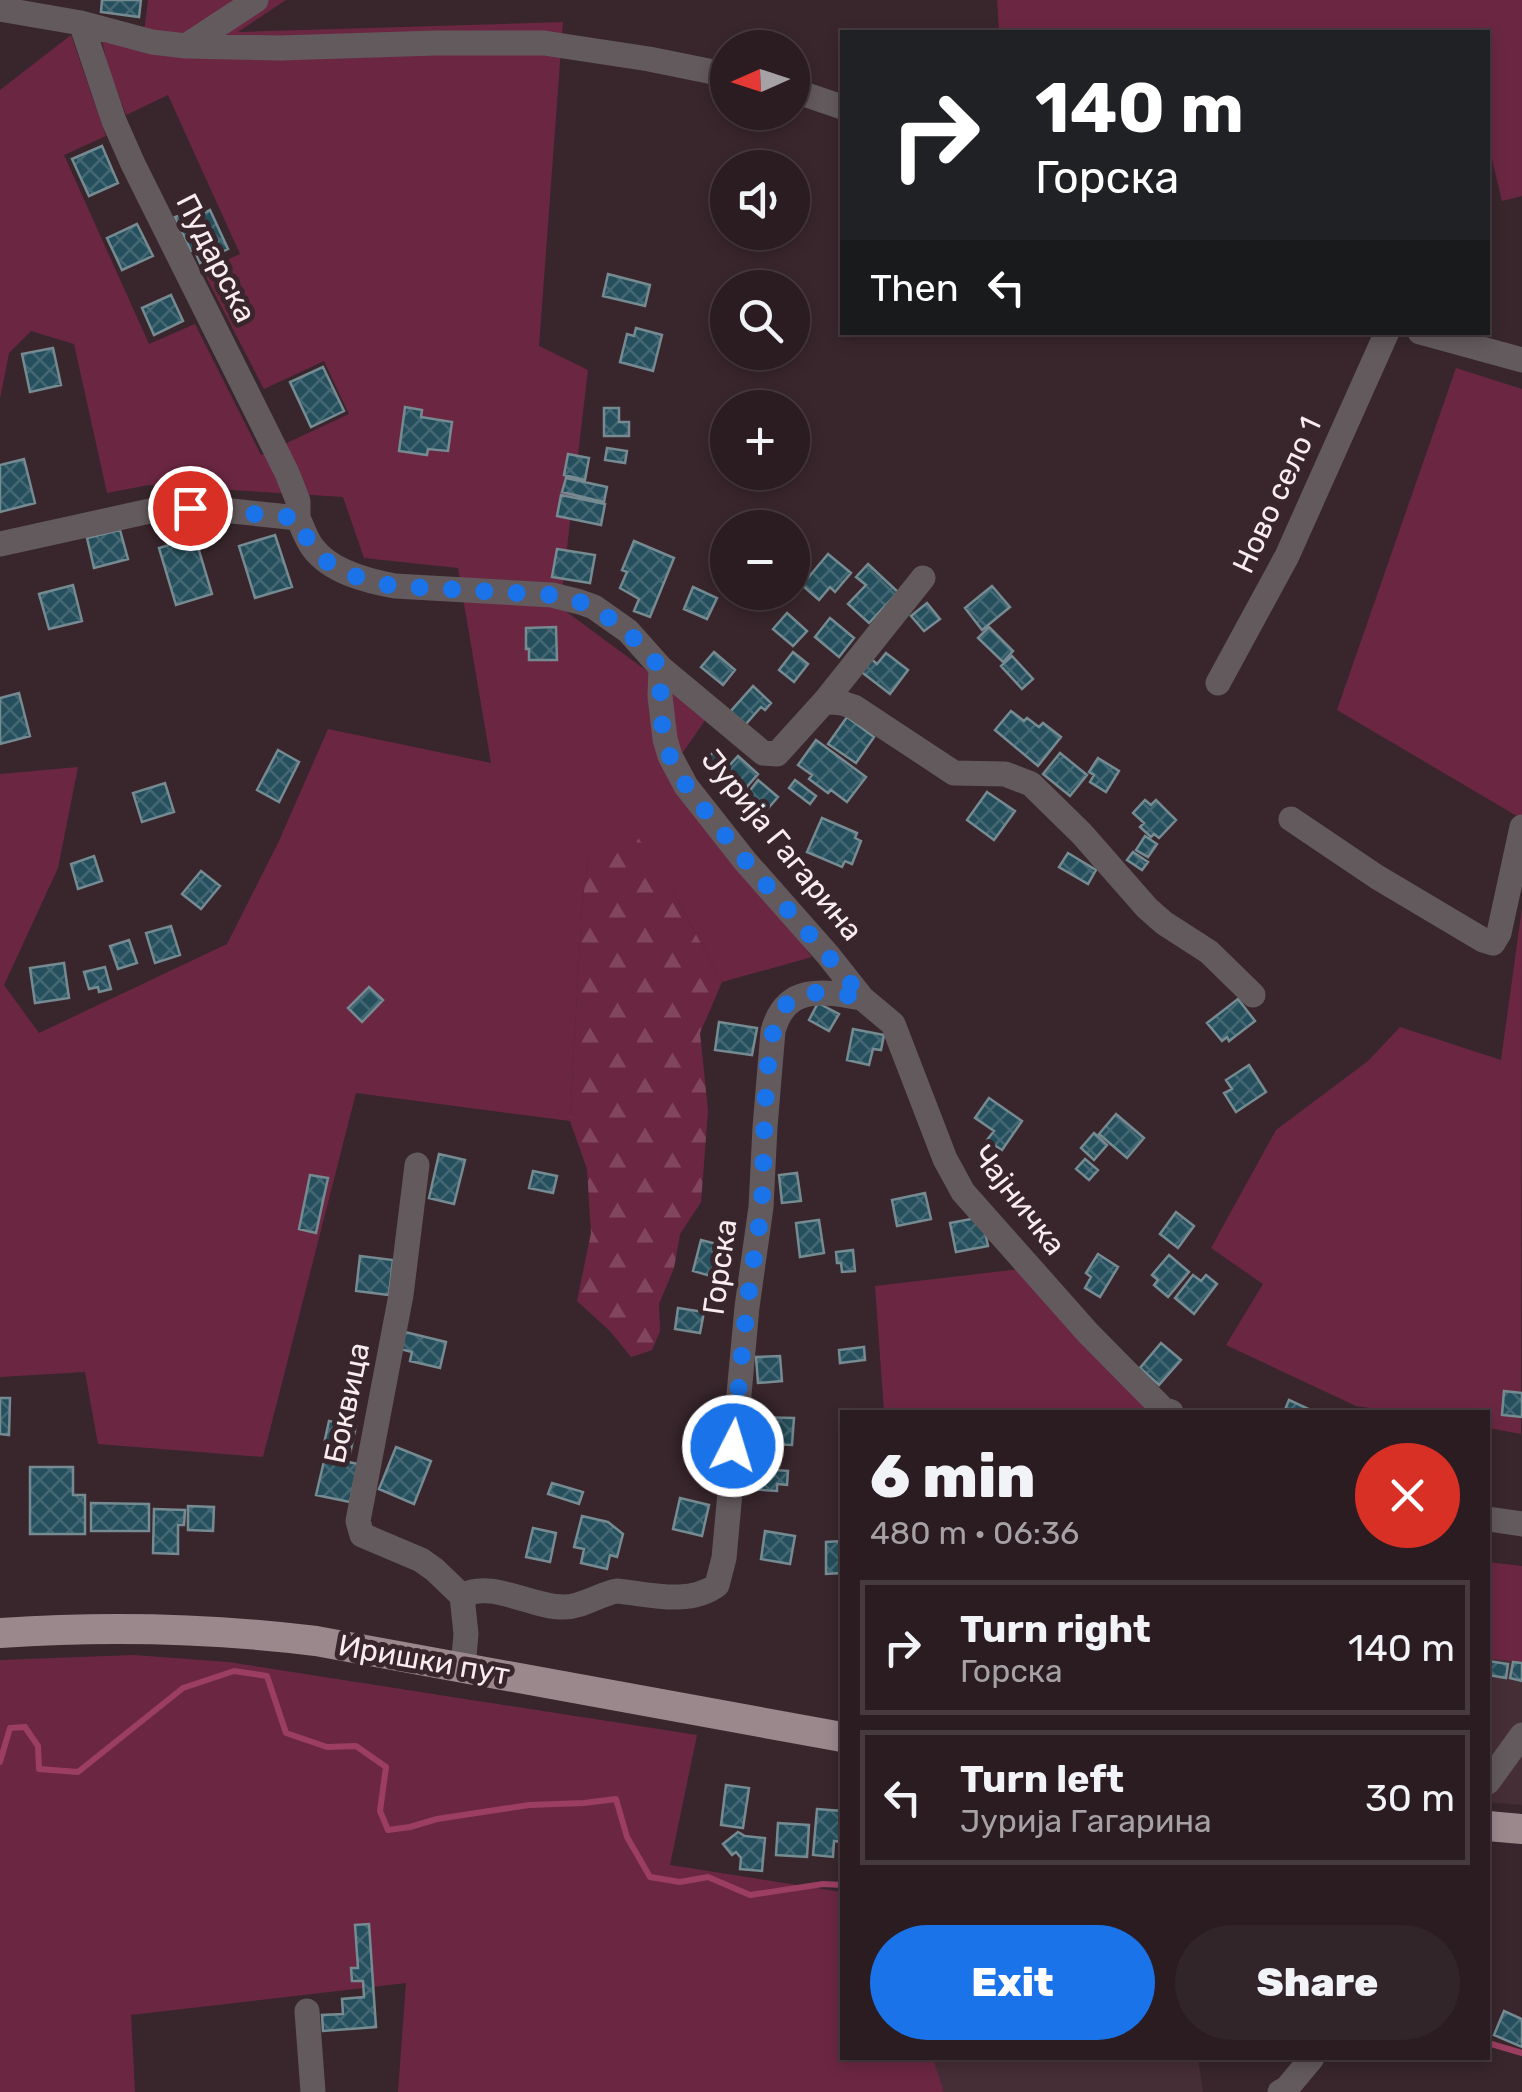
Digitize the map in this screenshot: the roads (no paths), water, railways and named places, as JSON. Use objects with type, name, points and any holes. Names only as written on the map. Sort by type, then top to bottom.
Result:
[{"type":"main road","name":"Иришки пут","points":[[0,1633],[81,1628],[265,1634],[840,1737]]},
{"type":"main road","points":[[1490,1826],[1522,1829]]},
{"type":"street","points":[[186,46],[256,0]]},
{"type":"street","points":[[0,8],[186,46],[544,43],[710,71]]},
{"type":"street","name":"Пударска","points":[[82,24],[120,135],[287,473],[298,501],[298,518]]},
{"type":"street","points":[[810,96],[840,106]]},
{"type":"street","name":"Ново село 1","points":[[1218,683],[1287,556],[1386,335]]},
{"type":"street","points":[[1431,335],[1522,360]]},
{"type":"street","points":[[0,544],[159,509],[232,510],[298,518],[314,549],[324,558],[371,582],[552,595],[594,607],[628,632],[661,668],[750,743],[772,754],[782,751],[825,702],[922,578]]},
{"type":"street","name":"Јурија Гагарина","points":[[661,668],[665,739],[686,786],[862,998]]},
{"type":"street","points":[[825,702],[854,707],[954,773],[1005,774],[1032,784],[1147,908],[1209,952],[1253,995]]},
{"type":"street","points":[[1291,818],[1376,877],[1493,943],[1499,933],[1522,826]]},
{"type":"street","name":"Горска","points":[[462,1596],[477,1590],[564,1607],[617,1591],[680,1597],[699,1595],[716,1585],[724,1558],[747,1308],[762,1207],[773,1031],[784,1006],[798,997],[814,993],[862,998]]},
{"type":"street","name":"Чајничка","points":[[862,998],[893,1024],[945,1159],[964,1192],[1088,1333],[1166,1410]]},
{"type":"street","name":"Боквица","points":[[416,1165],[402,1294],[358,1527],[362,1535],[421,1560],[462,1596]]},
{"type":"street","points":[[1490,1519],[1522,1524]]},
{"type":"street","points":[[462,1596],[466,1634],[463,1668]]},
{"type":"street","points":[[1490,1779],[1522,1735]]},
{"type":"street","points":[[307,2010],[313,2092]]},
{"type":"street","points":[[1280,2092],[1310,2060]]},
{"type":"waterway","points":[[0,1762],[10,1728],[25,1727],[38,1746],[39,1769],[78,1772],[183,1688],[234,1671],[267,1676],[286,1733],[327,1747],[356,1746],[386,1767],[380,1811],[388,1830],[529,1805],[616,1799],[627,1837],[650,1877],[680,1882],[708,1877],[750,1895],[840,1885]]},
{"type":"waterway","points":[[1490,2044],[1522,2053]]}]
